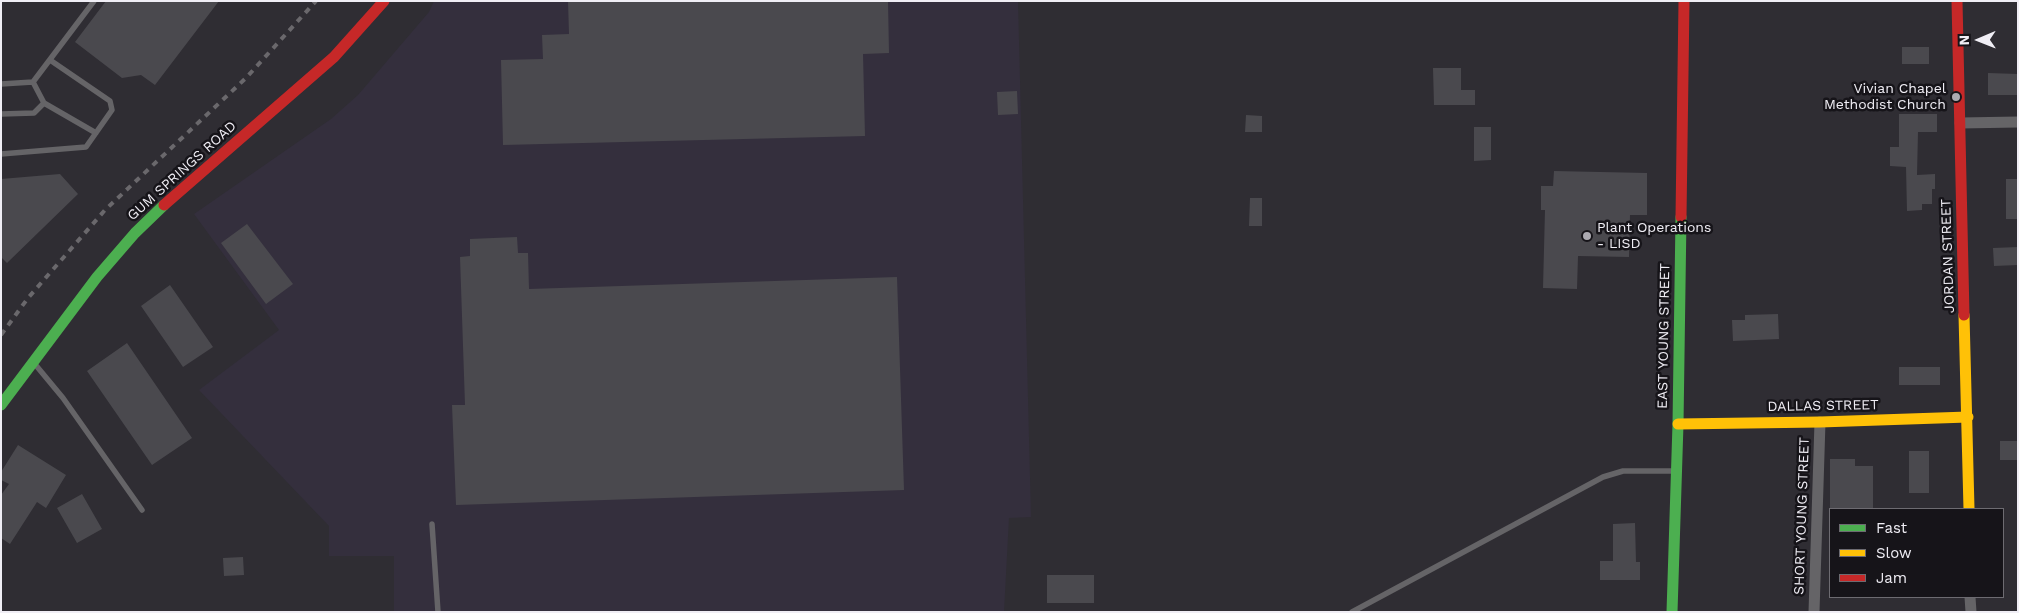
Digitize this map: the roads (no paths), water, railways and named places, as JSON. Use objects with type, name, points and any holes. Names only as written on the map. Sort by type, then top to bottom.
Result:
[{"type":"street","name":"GUM SPRINGS ROAD","points":[[1,405],[97,277],[154,213],[316,73],[358,32],[384,1]]},
{"type":"street","name":"EAST YOUNG STREET","points":[[1672,612],[1678,424],[1684,1]]},
{"type":"street","name":"JORDAN STREET","points":[[1957,1],[1969,508]]},
{"type":"street","points":[[1960,123],[2018,122]]},
{"type":"street","name":"DALLAS STREET","points":[[1678,424],[1968,417]]},
{"type":"street","name":"SHORT YOUNG STREET","points":[[1814,612],[1820,422]]},
{"type":"street","points":[[1970,598],[1971,612]]},
{"type":"lane","points":[[1,84],[33,82],[94,1]]},
{"type":"lane","points":[[1,154],[86,147],[112,110],[110,101],[50,60]]},
{"type":"lane","points":[[33,82],[44,103],[96,133]]},
{"type":"lane","points":[[1,114],[34,113],[44,103]]},
{"type":"lane","points":[[33,362],[63,398],[142,510]]},
{"type":"lane","points":[[1352,612],[1603,477],[1623,471],[1676,471]]},
{"type":"lane","points":[[432,524],[436,610]]},
{"type":"railway","points":[[1,335],[28,298],[105,210],[246,78],[316,1]]},
{"type":"place","name":"Vivian Chapel Methodist Church","points":[[1956,97]]},
{"type":"place","name":"Plant Operations - LISD","points":[[1587,236]]}]
